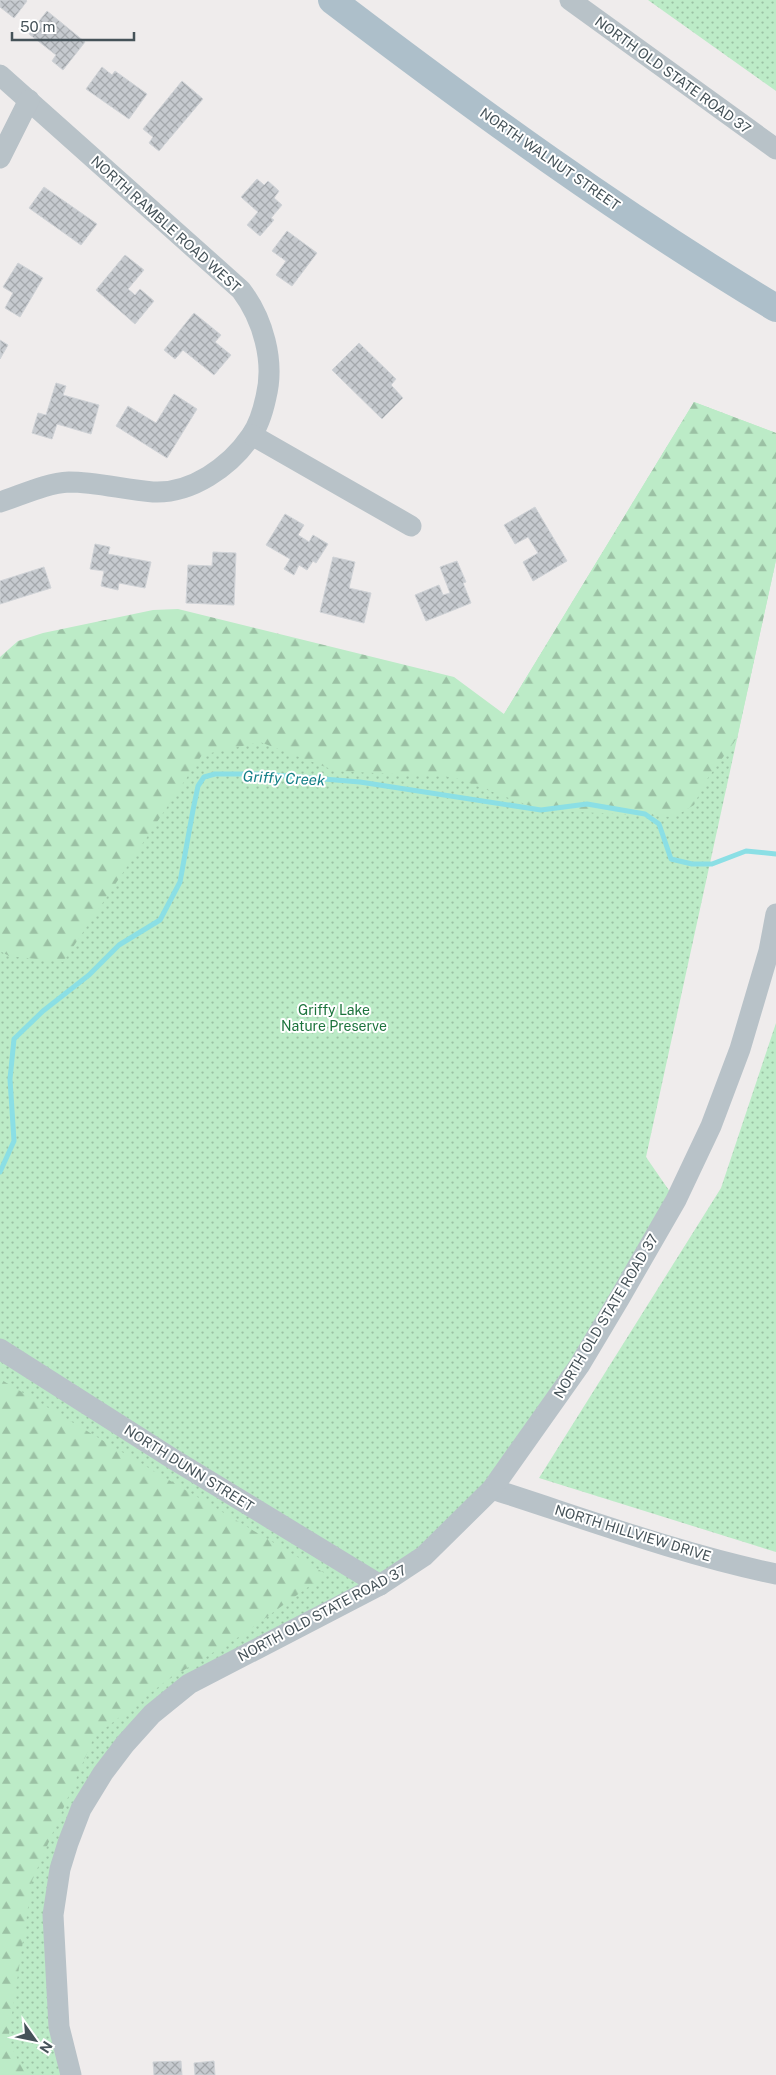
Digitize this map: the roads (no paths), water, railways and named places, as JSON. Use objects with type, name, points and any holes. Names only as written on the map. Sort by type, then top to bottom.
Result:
[{"type":"main road","name":"NORTH WALNUT STREET","points":[[332,0],[445,86],[587,186],[719,274],[776,308]]},
{"type":"street","name":"NORTH OLD STATE ROAD 37","points":[[570,0],[776,149]]},
{"type":"street","name":"NORTH RAMBLE ROAD WEST","points":[[0,75],[226,275],[252,305],[264,338],[269,373],[262,413],[252,435],[239,452],[192,485],[178,490],[153,492],[62,483],[0,502]]},
{"type":"street","points":[[0,158],[29,100]]},
{"type":"street","points":[[252,435],[411,526]]},
{"type":"street","name":"NORTH OLD STATE ROAD 37","points":[[71,2075],[58,2027],[53,1915],[60,1869],[81,1809],[103,1773],[125,1744],[152,1714],[189,1684],[380,1585],[424,1556],[492,1489],[578,1366],[676,1200],[695,1162],[728,1082],[773,952],[776,914]]},
{"type":"street","name":"NORTH DUNN STREET","points":[[0,1349],[174,1459],[380,1585]]},
{"type":"street","name":"NORTH HILLVIEW DRIVE","points":[[492,1489],[745,1568],[776,1574]]},
{"type":"waterway","name":"Griffy Creek","points":[[0,1172],[14,1141],[10,1079],[14,1039],[43,1011],[89,975],[119,945],[160,920],[180,882],[198,786],[204,777],[215,774],[263,774],[360,782],[541,810],[587,804],[645,814],[659,824],[671,859],[692,864],[712,864],[746,851],[776,854]]},
{"type":"park label","name":"Griffy Lake Nature Preserve","points":[[334,1018]]}]
